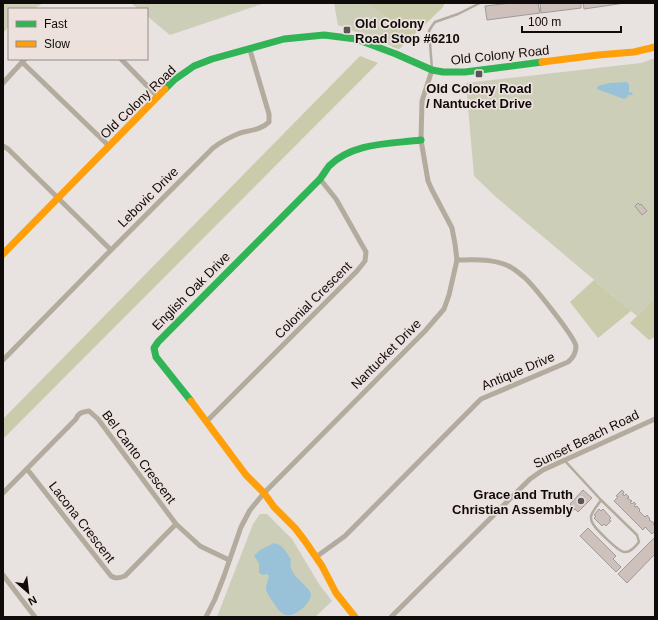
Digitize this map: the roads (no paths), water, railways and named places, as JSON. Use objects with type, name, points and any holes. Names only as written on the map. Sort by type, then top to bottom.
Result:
[{"type":"street","name":"Old Colony Road","points":[[3,254],[174,80],[194,66],[212,59],[250,50],[284,39],[324,35],[356,39],[396,54],[432,70],[443,72],[465,72],[635,53],[655,47]]},
{"type":"street","name":"Lebovic Drive","points":[[3,360],[213,148],[225,139],[263,127],[269,122],[269,114],[250,50]]},
{"type":"street","points":[[122,60],[157,96]]},
{"type":"street","points":[[3,83],[23,61],[109,146]]},
{"type":"street","name":"Nantucket Drive","points":[[206,617],[215,599],[241,527],[250,510],[264,493],[435,320],[444,309],[449,295],[457,260],[452,228],[428,181],[422,140],[422,101],[432,70]]},
{"type":"street","name":"English Oak Drive","points":[[355,617],[336,593],[316,557],[295,528],[246,475],[207,421],[156,357],[154,348],[162,337],[320,179],[332,164],[346,153],[362,148],[422,140]]},
{"type":"street","points":[[3,146],[8,149],[111,250]]},
{"type":"street","name":"Colonial Crescent","points":[[207,421],[357,272],[365,261],[366,252],[336,199],[320,179]]},
{"type":"street","name":"Antique Drive","points":[[316,557],[345,536],[481,399],[568,362],[574,355],[576,344],[553,311],[525,278],[511,267],[498,262],[457,260]]},
{"type":"street","name":"Bel Canto Crescent","points":[[3,493],[76,418],[78,414],[84,411],[89,411],[98,419],[176,524],[200,546],[229,560]]},
{"type":"street","name":"Sunset Beach Road","points":[[391,617],[525,483],[543,470],[655,419]]},
{"type":"street","name":"Lacona Crescent","points":[[27,469],[111,576],[115,578],[125,576],[176,524]]},
{"type":"street","points":[[3,575],[35,617]]},
{"type":"lane","points":[[432,70],[430,32],[432,25],[480,3]]},
{"type":"lane","points":[[564,460],[601,500],[637,535],[639,542],[629,551],[624,552],[618,550],[592,523],[591,517],[601,500]]},
{"type":"water","points":[[627,82],[629,85],[629,92],[633,93],[624,99],[597,89],[598,86],[609,83]]},
{"type":"water","points":[[274,543],[280,545],[286,551],[291,559],[290,565],[294,574],[311,593],[306,605],[292,615],[285,615],[279,611],[270,598],[266,588],[269,576],[267,574],[263,575],[259,573],[259,563],[254,556],[260,550]]},
{"type":"place","name":"Old Colony Road Stop #6210","points":[[347,30]]},
{"type":"place","name":"Old Colony Road / Nantucket Drive","points":[[479,74]]},
{"type":"place","name":"Grace and Truth Christian Assembly","points":[[581,501]]}]
